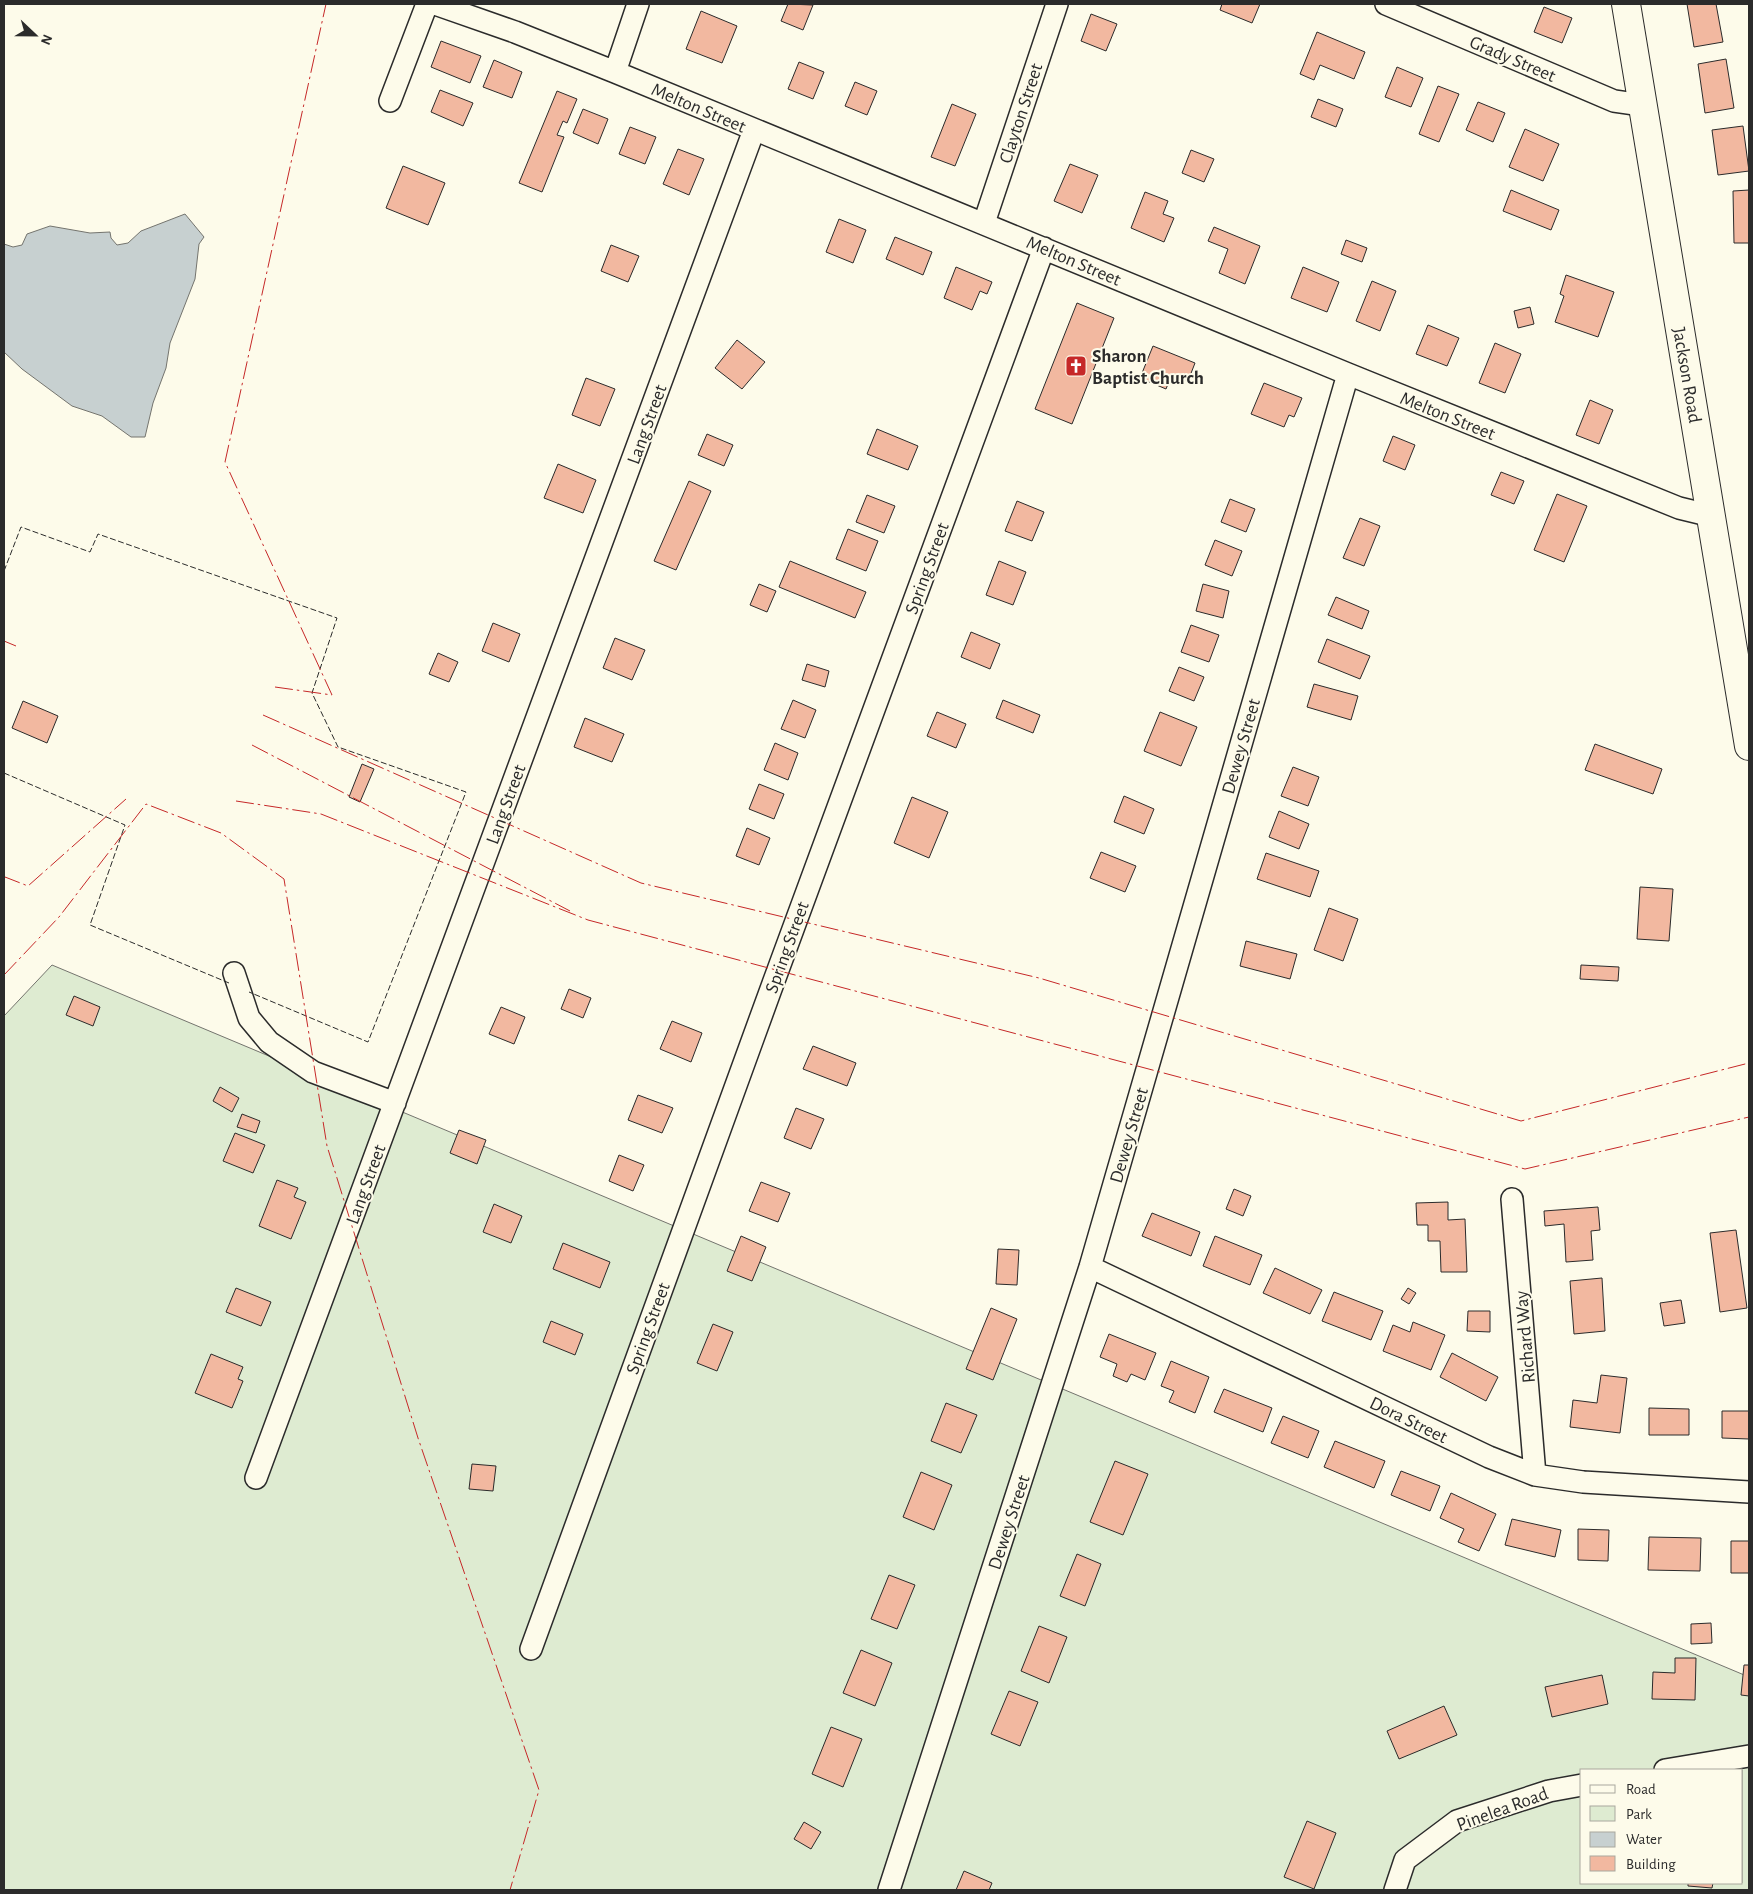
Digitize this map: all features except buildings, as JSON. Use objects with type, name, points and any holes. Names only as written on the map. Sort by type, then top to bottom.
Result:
[{"type":"main road","name":"Jackson Road","points":[[1626,4],[1749,746]]},
{"type":"street","points":[[390,102],[427,4]]},
{"type":"street","name":"Melton Street","points":[[435,4],[515,32],[615,72],[1348,374],[1679,508],[1712,516]]},
{"type":"street","points":[[615,72],[638,4]]},
{"type":"street","name":"Clayton Street","points":[[984,223],[1057,4]]},
{"type":"street","name":"Grady Street","points":[[1386,4],[1614,100],[1642,105]]},
{"type":"street","name":"Lang Street","points":[[256,1478],[754,130]]},
{"type":"street","name":"Spring Street","points":[[531,1648],[777,970],[1044,248]]},
{"type":"street","name":"Dewey Street","points":[[889,1890],[1090,1267],[1348,374]]},
{"type":"street","points":[[234,973],[249,1018],[269,1042],[314,1072],[395,1103]]},
{"type":"street","name":"Richard Way","points":[[1512,1199],[1535,1474]]},
{"type":"street","name":"Dora Street","points":[[1090,1267],[1489,1457],[1535,1474],[1583,1482],[1749,1492]]},
{"type":"street","points":[[1671,1769],[1749,1756]]},
{"type":"street","name":"Pinelea Road","points":[[1395,1890],[1405,1860],[1457,1821],[1549,1790],[1580,1785]]},
{"type":"green space","points":[[52,965],[1749,1677],[1749,1890],[4,1890],[4,1016]]},
{"type":"water","points":[[185,214],[204,237],[199,244],[195,279],[170,343],[166,368],[153,403],[145,437],[131,437],[102,416],[72,406],[22,369],[4,352],[4,244],[13,247],[22,245],[27,234],[50,226],[90,233],[110,232],[111,238],[117,245],[128,243],[141,231]]},
{"type":"fence","points":[[4,571],[21,527],[90,552],[98,534],[337,618],[312,693],[338,747],[466,792],[368,1042],[249,992]]},
{"type":"fence","points":[[4,773],[125,825],[90,925],[229,983]]},
{"type":"power","points":[[275,687],[332,695],[225,462],[326,4]]},
{"type":"power","points":[[4,641],[16,646]]},
{"type":"power","points":[[263,715],[641,883],[1039,978],[1521,1121],[1749,1063]]},
{"type":"power","points":[[252,745],[570,911]]},
{"type":"power","points":[[4,879],[5,877],[28,886],[126,799]]},
{"type":"power","points":[[236,801],[321,814],[588,920],[1525,1169],[1749,1117]]},
{"type":"power","points":[[4,975],[59,917],[146,804],[221,833],[284,879],[327,1146],[418,1438],[539,1790],[510,1890]]},
{"type":"place","name":"Sharon Baptist Church","points":[[1076,366]]}]
